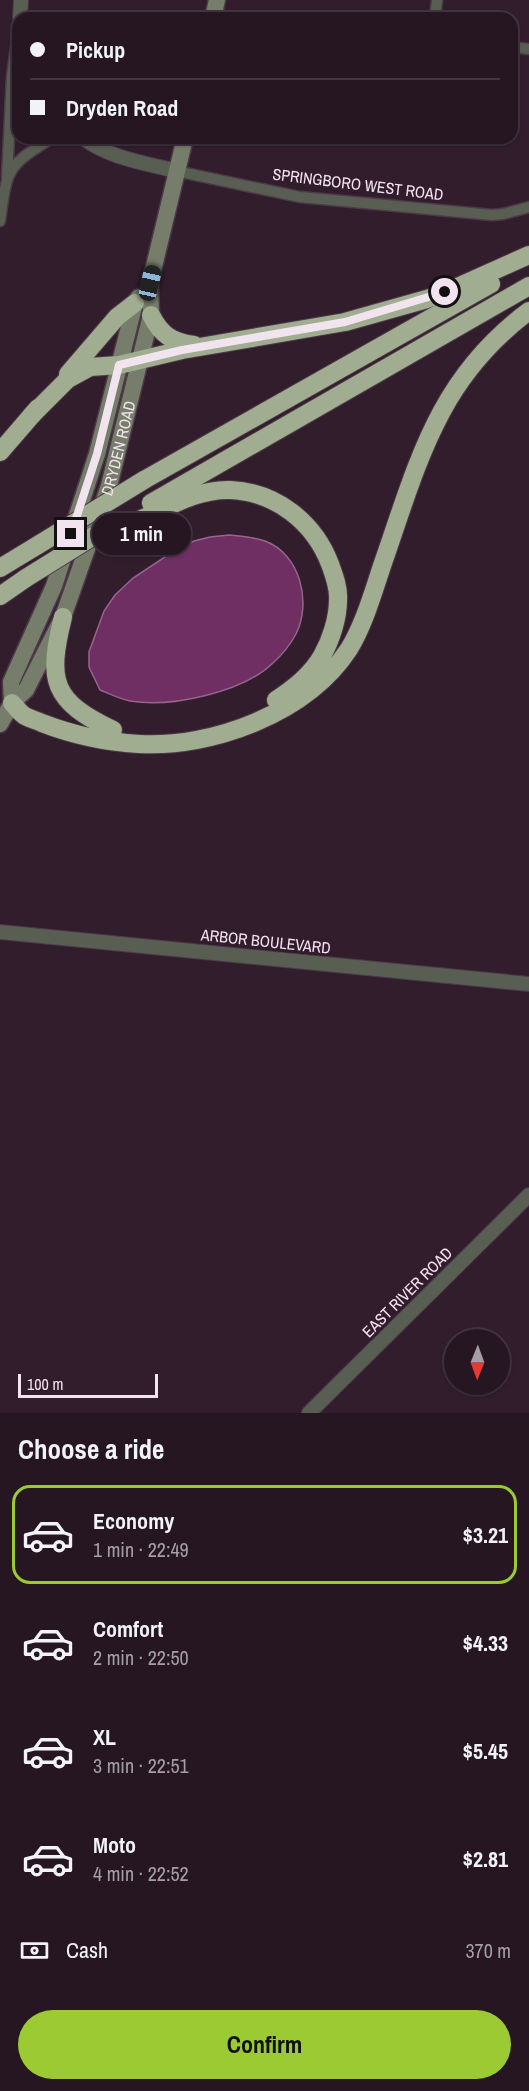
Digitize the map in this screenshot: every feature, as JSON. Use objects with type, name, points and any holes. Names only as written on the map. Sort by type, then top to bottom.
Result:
[{"type":"highway","points":[[31,416],[76,373],[90,367],[119,365],[211,345],[345,322],[427,298],[529,255]]},
{"type":"highway","points":[[0,568],[144,480],[529,262]]},
{"type":"highway","points":[[0,596],[92,537],[131,518],[529,286]]},
{"type":"highway","points":[[0,452],[117,317],[135,303]]},
{"type":"highway","points":[[12,703],[24,716],[62,731],[89,738],[150,744],[175,743],[229,732],[276,713],[324,680],[340,660],[358,630],[420,457],[445,403],[461,378],[485,351],[509,326],[529,310]]},
{"type":"highway","points":[[151,315],[158,328],[171,340],[192,345],[211,345]]},
{"type":"highway","points":[[12,703],[29,706],[67,723],[137,734],[205,727],[232,720],[268,705],[290,691],[309,674],[322,656],[333,631],[338,599],[335,576],[321,544],[312,530],[296,514],[259,495],[229,490],[198,495],[131,518]]},
{"type":"highway","points":[[63,617],[55,655],[58,684],[68,703],[80,714],[113,730]]},
{"type":"main road","name":"DRYDEN ROAD","points":[[0,724],[12,703],[26,690],[63,617],[109,486],[151,315],[150,283],[183,144]]},
{"type":"main road","name":"DRYDEN ROAD","points":[[12,703],[11,682],[54,586],[97,454],[135,303],[150,283]]},
{"type":"street","points":[[0,221],[7,177],[12,76]]},
{"type":"street","points":[[7,177],[18,161],[43,144]]},
{"type":"street","name":"SPRINGBORO WEST ROAD","points":[[91,144],[121,157],[281,193],[492,215],[529,207]]},
{"type":"street","name":"ARBOR BOULEVARD","points":[[0,932],[529,984]]},
{"type":"street","name":"EAST RIVER ROAD","points":[[309,1413],[529,1195]]},
{"type":"shaded area","points":[[229,535],[265,541],[277,547],[287,557],[300,580],[303,608],[301,621],[296,634],[283,653],[260,673],[244,682],[206,696],[147,703],[119,698],[100,690],[89,667],[89,652],[104,611],[115,595],[133,578],[174,551],[194,541]]},
{"type":"route","points":[[71,534],[97,454],[119,365],[182,350],[345,322],[445,292]]}]
